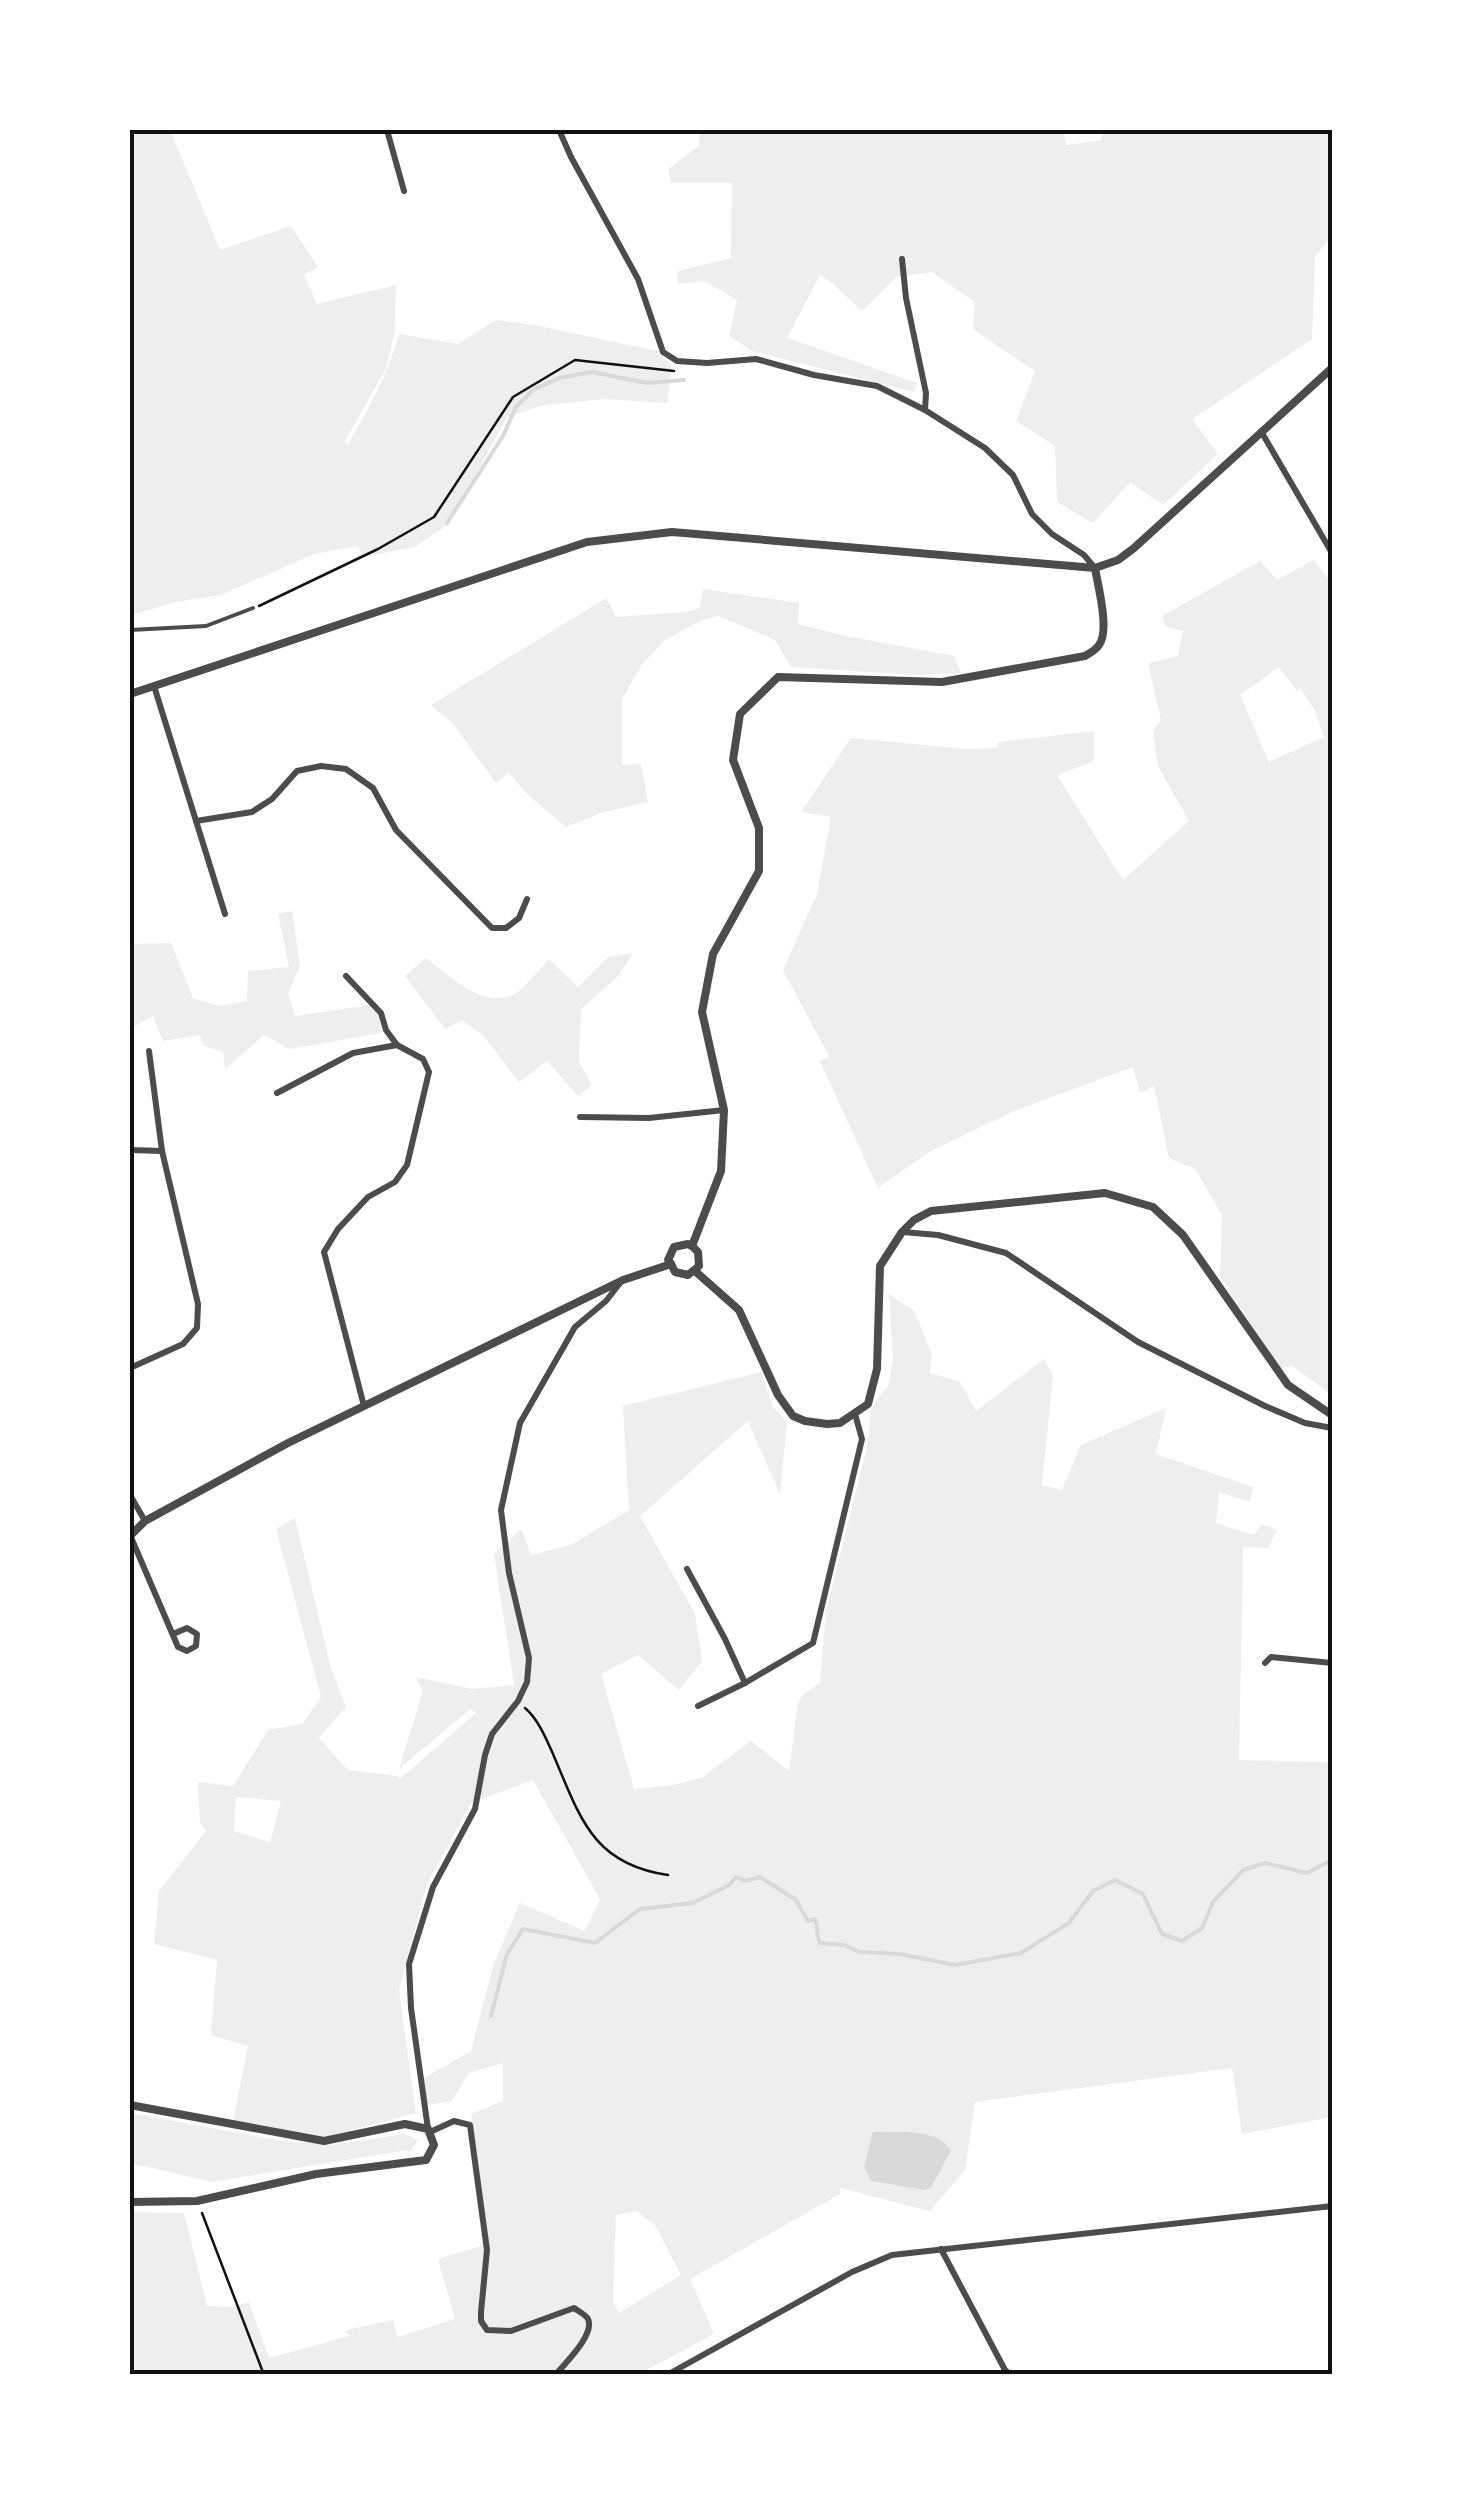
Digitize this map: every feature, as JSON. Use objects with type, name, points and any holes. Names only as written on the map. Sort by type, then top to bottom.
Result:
[{"type":"street","points":[[388,130],[404,191]]},
{"type":"street","points":[[559,130],[638,279],[663,352],[678,362],[756,358],[814,375],[876,386],[926,410],[985,448],[1013,476],[1032,514],[1095,568],[1104,623],[1102,641],[1085,656],[942,682],[778,677],[740,714],[733,760],[758,828],[760,870],[712,954],[702,1012],[724,1110],[721,1171],[692,1246]]},
{"type":"street","points":[[902,259],[926,410]]},
{"type":"street","points":[[130,694],[587,542],[672,532],[1095,568],[1118,560],[1134,548],[1332,368]]},
{"type":"street","points":[[1262,433],[1332,553]]},
{"type":"street","points":[[154,686],[225,914]]},
{"type":"street","points":[[196,821],[252,812],[272,799],[297,772],[320,766],[346,769],[373,788],[396,830],[492,928],[506,928],[518,918],[527,900]]},
{"type":"street","points":[[346,976],[381,1013],[396,1045],[423,1059],[429,1072],[406,1166],[395,1182],[368,1198],[338,1229],[324,1252],[364,1406]]},
{"type":"street","points":[[277,1093],[353,1053],[396,1045]]},
{"type":"street","points":[[130,1368],[183,1344],[197,1328],[198,1304],[162,1151],[149,1051]]},
{"type":"street","points":[[580,1117],[650,1118],[724,1110]]},
{"type":"street","points":[[130,1150],[162,1151]]},
{"type":"street","points":[[694,1271],[739,1310],[778,1395],[793,1416],[840,1423],[868,1404],[877,1368],[880,1266],[914,1220],[931,1211],[1105,1193],[1153,1207],[1183,1235],[1288,1385],[1332,1416]]},
{"type":"street","points":[[902,1232],[938,1235],[1006,1253],[1138,1342],[1305,1424],[1332,1428]]},
{"type":"street","points":[[692,1246],[698,1252],[699,1266],[688,1275],[674,1272],[668,1260],[674,1247],[692,1246]]},
{"type":"street","points":[[173,1634],[130,1535],[145,1521],[364,1406],[623,1280],[670,1264]]},
{"type":"street","points":[[130,2202],[198,2201],[316,2174],[426,2160],[434,2145],[410,2008],[409,1964],[433,1887],[474,1808],[492,1734],[518,1701],[527,1682],[529,1658],[508,1572],[501,1510],[520,1422],[575,1327],[606,1301],[623,1280]]},
{"type":"street","points":[[698,1706],[813,1644],[862,1439],[856,1414]]},
{"type":"street","points":[[130,1495],[145,1521]]},
{"type":"street","points":[[687,1569],[745,1683]]},
{"type":"street","points":[[1265,1663],[1271,1657],[1332,1663]]},
{"type":"street","points":[[130,2104],[324,2141],[405,2124],[429,2131],[454,2121],[470,2124],[487,2250],[481,2321],[487,2330],[511,2331],[574,2308],[590,2322],[588,2334],[552,2375]]},
{"type":"street","points":[[667,2375],[852,2272],[892,2255],[1332,2206]]},
{"type":"street","points":[[941,2250],[1010,2375]]},
{"type":"lane","points":[[130,630],[206,626],[253,608]]},
{"type":"path","points":[[253,608],[378,550],[434,517],[512,398],[574,360],[681,371]]},
{"type":"path","points":[[518,1701],[532,1714],[580,1816],[607,1852],[642,1871],[668,1875]]},
{"type":"path","points":[[198,2201],[264,2375]]},
{"type":"shaded area","points":[[130,130],[170,130],[220,250],[291,226],[318,267],[304,275],[317,304],[396,285],[395,331],[386,368],[344,443],[348,444],[377,390],[389,363],[399,334],[458,344],[496,320],[657,351],[672,365],[667,403],[606,399],[544,405],[507,417],[449,524],[415,547],[363,557],[358,546],[314,554],[221,595],[175,602],[135,614],[130,627]]},
{"type":"shaded area","points":[[700,130],[1063,130],[1066,145],[1102,140],[1101,130],[1332,130],[1332,235],[1315,257],[1312,339],[1192,419],[1218,454],[1163,505],[1130,482],[1093,523],[1057,502],[1055,446],[1016,421],[1035,371],[973,329],[975,302],[932,272],[896,277],[862,311],[820,275],[787,338],[917,383],[914,392],[752,351],[729,336],[737,300],[704,281],[677,284],[678,271],[731,258],[732,183],[671,183],[668,169],[699,146]]},
{"type":"shaded area","points":[[1314,560],[1332,584],[1332,1395],[1292,1366],[1280,1369],[1220,1276],[1222,1215],[1195,1169],[1169,1158],[1154,1086],[1140,1093],[1133,1067],[1014,1111],[929,1152],[878,1188],[820,1061],[829,1056],[783,970],[817,894],[831,817],[801,812],[851,738],[966,749],[997,748],[998,742],[1094,731],[1094,761],[1057,775],[1123,880],[1189,821],[1158,766],[1153,731],[1161,720],[1148,663],[1178,656],[1183,631],[1166,627],[1162,616],[1260,561],[1277,580]],"holes":[[[1279,667],[1297,691],[1301,689],[1314,709],[1324,737],[1269,762],[1240,695]]]},
{"type":"shaded area","points":[[703,589],[799,603],[798,624],[954,656],[961,673],[917,675],[791,667],[775,640],[718,616],[700,621],[665,640],[642,664],[622,699],[622,765],[641,764],[648,802],[601,813],[566,827],[509,773],[496,783],[454,725],[431,705],[606,598],[616,617],[687,612],[700,608]]},
{"type":"shaded area","points":[[292,911],[300,966],[288,993],[295,1016],[370,1005],[379,1011],[381,1033],[290,1049],[264,1035],[225,1069],[223,1052],[204,1046],[200,1035],[163,1041],[153,1016],[130,1029],[130,944],[171,943],[193,998],[220,1006],[247,1001],[248,971],[289,967],[278,914]]},
{"type":"shaded area","points":[[633,953],[619,975],[581,1009],[579,1062],[592,1085],[578,1096],[547,1061],[519,1082],[483,1035],[462,1020],[445,1029],[405,976],[426,958],[468,989],[504,998],[520,990],[549,959],[578,987],[608,957]]},
{"type":"shaded area","points":[[889,1294],[914,1311],[932,1354],[930,1373],[960,1382],[976,1411],[1044,1359],[1053,1376],[1042,1485],[1062,1490],[1081,1445],[1166,1408],[1156,1454],[1253,1487],[1250,1502],[1219,1492],[1216,1523],[1254,1535],[1262,1524],[1277,1530],[1268,1548],[1243,1547],[1239,1760],[1332,1762],[1332,2111],[1326,2118],[1242,2134],[1232,2068],[975,2102],[965,2170],[930,2211],[840,2188],[840,2194],[690,2279],[714,2334],[637,2375],[130,2375],[130,2212],[184,2213],[207,2306],[233,2307],[249,2302],[269,2358],[349,2336],[346,2330],[393,2320],[397,2337],[455,2319],[438,2259],[487,2244],[471,2114],[503,2101],[503,2063],[469,2073],[452,2101],[425,2105],[424,2078],[471,2051],[493,1966],[520,1903],[585,1931],[600,1899],[533,1780],[471,1803],[427,1884],[399,1990],[416,2113],[326,2137],[233,2121],[248,2046],[211,2035],[217,1960],[154,1944],[159,1891],[206,1831],[200,1823],[198,1782],[233,1786],[268,1730],[302,1724],[321,1697],[276,1529],[295,1518],[330,1665],[346,1707],[319,1738],[348,1770],[400,1779],[476,1713],[470,1709],[399,1769],[423,1691],[416,1677],[472,1689],[514,1685],[494,1554],[521,1529],[531,1555],[571,1545],[629,1510],[623,1406],[761,1372],[773,1407],[787,1422],[780,1494],[748,1421],[640,1516],[695,1614],[702,1661],[679,1690],[638,1655],[601,1674],[634,1789],[701,1778],[751,1741],[789,1771],[798,1702],[820,1683],[826,1611],[868,1443],[871,1407],[888,1386],[893,1361]],"holes":[[[236,1797],[281,1801],[270,1842],[234,1831]],[[637,2211],[655,2225],[681,2275],[619,2313],[613,2303],[616,2215]]]},
{"type":"shaded area","points":[[130,2113],[283,2141],[332,2145],[404,2134],[418,2140],[411,2151],[212,2182],[130,2163]]},
{"type":"shaded area","points":[[873,2132],[926,2134],[944,2143],[951,2150],[931,2188],[872,2181],[864,2167]]},
{"type":"waterway","points":[[447,523],[503,436],[516,407],[533,390],[559,378],[592,372],[647,383],[684,380]]},
{"type":"waterway","points":[[491,2016],[507,1954],[523,1929],[595,1943],[640,1909],[693,1903],[729,1885],[736,1877],[746,1881],[760,1877],[796,1900],[808,1921],[815,1919],[820,1943],[955,1965],[1021,1953],[1069,1923],[1093,1891],[1115,1880],[1143,1894],[1162,1934],[1182,1941],[1202,1928],[1213,1902],[1243,1870],[1266,1863],[1307,1873],[1332,1860]]}]
